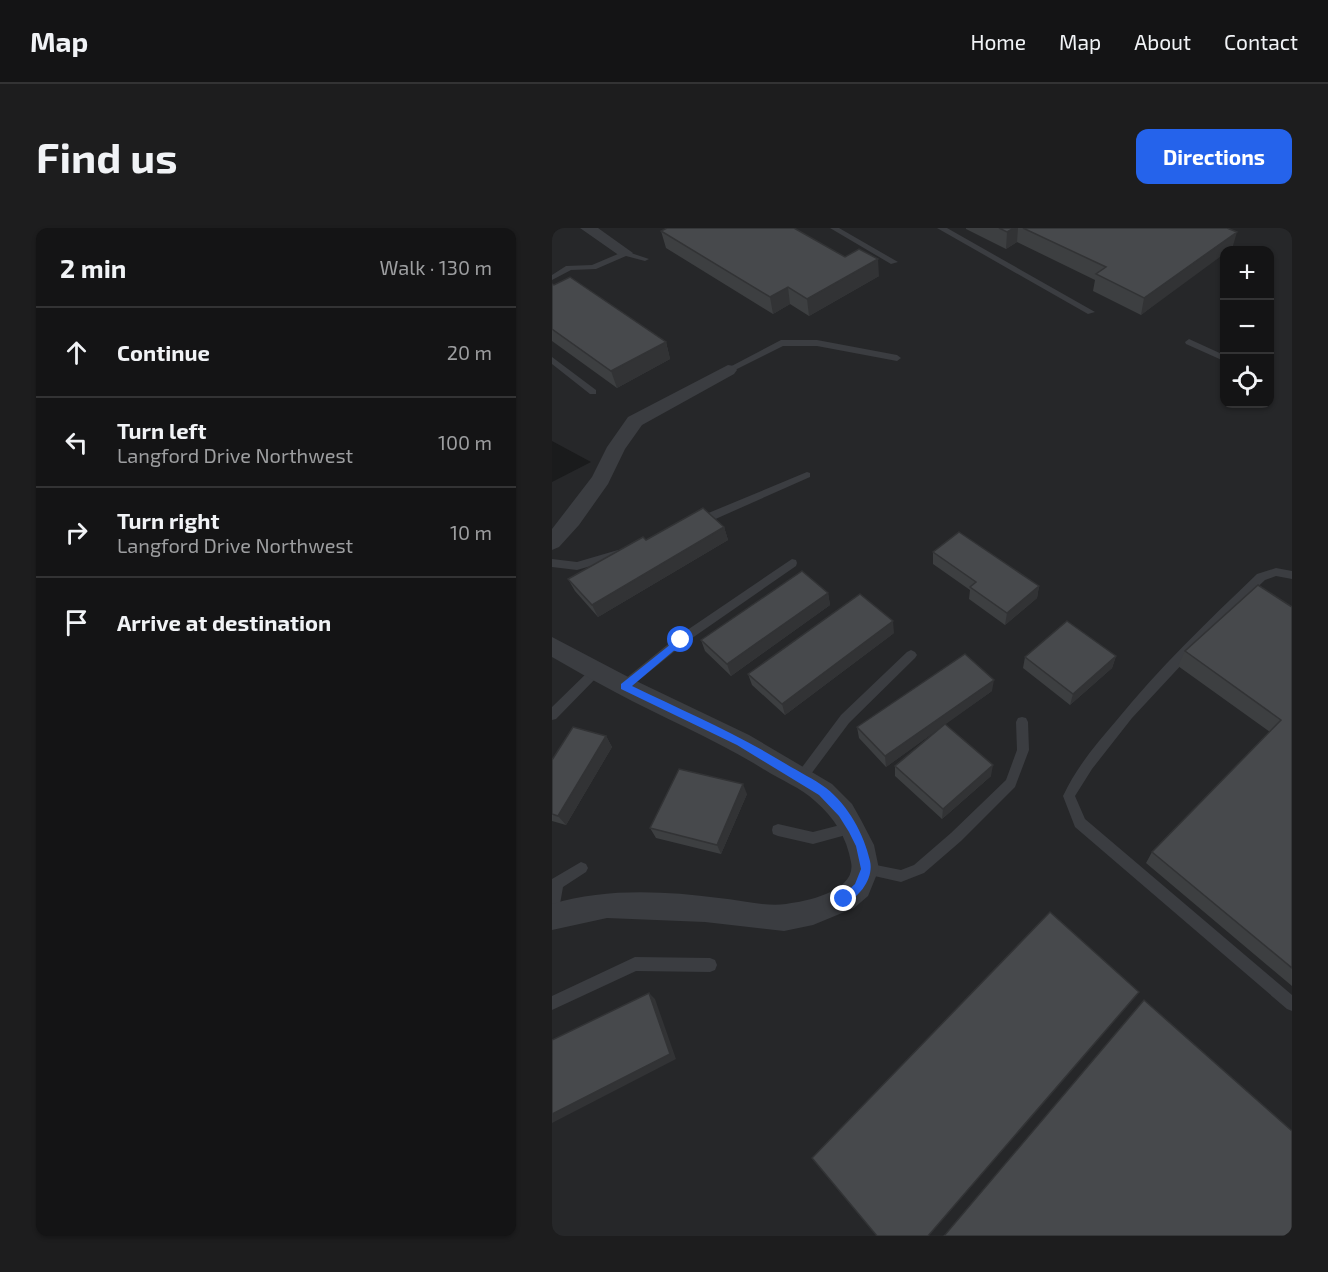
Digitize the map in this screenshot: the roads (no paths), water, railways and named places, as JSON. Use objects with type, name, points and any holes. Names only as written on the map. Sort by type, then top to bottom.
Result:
[{"type":"street","points":[[588,228],[625,252]]},
{"type":"street","points":[[552,542],[572,520],[600,479],[616,447],[635,421],[728,370]]},
{"type":"street","points":[[552,917],[607,905],[705,909],[784,918],[813,912],[844,899],[859,887],[866,869],[861,845],[852,828],[843,812],[823,792],[741,742],[555,653]]},
{"type":"lane","points":[[834,228],[894,262]]},
{"type":"lane","points":[[946,229],[1091,312]]},
{"type":"lane","points":[[552,278],[569,268],[593,267],[625,252],[645,260]]},
{"type":"lane","points":[[728,370],[781,342],[817,343],[897,358]]},
{"type":"lane","points":[[1190,342],[1220,356]]},
{"type":"lane","points":[[552,360],[593,392]]},
{"type":"lane","points":[[683,529],[807,474]]},
{"type":"lane","points":[[552,562],[577,567],[629,551]]},
{"type":"lane","points":[[624,686],[681,640],[792,563]]},
{"type":"lane","points":[[1292,575],[1282,571],[1261,577],[1208,628],[1139,700],[1076,779],[1070,796],[1073,810],[1080,823],[1292,1004]]},
{"type":"lane","points":[[801,778],[845,719],[911,655]]},
{"type":"lane","points":[[552,715],[596,671]]},
{"type":"lane","points":[[866,869],[901,876],[919,869],[956,837],[1011,783],[1023,750],[1022,722]]},
{"type":"lane","points":[[778,830],[813,838],[852,828]]},
{"type":"lane","points":[[552,917],[555,882],[581,868]]},
{"type":"lane","points":[[552,1003],[635,964],[710,965]]}]
